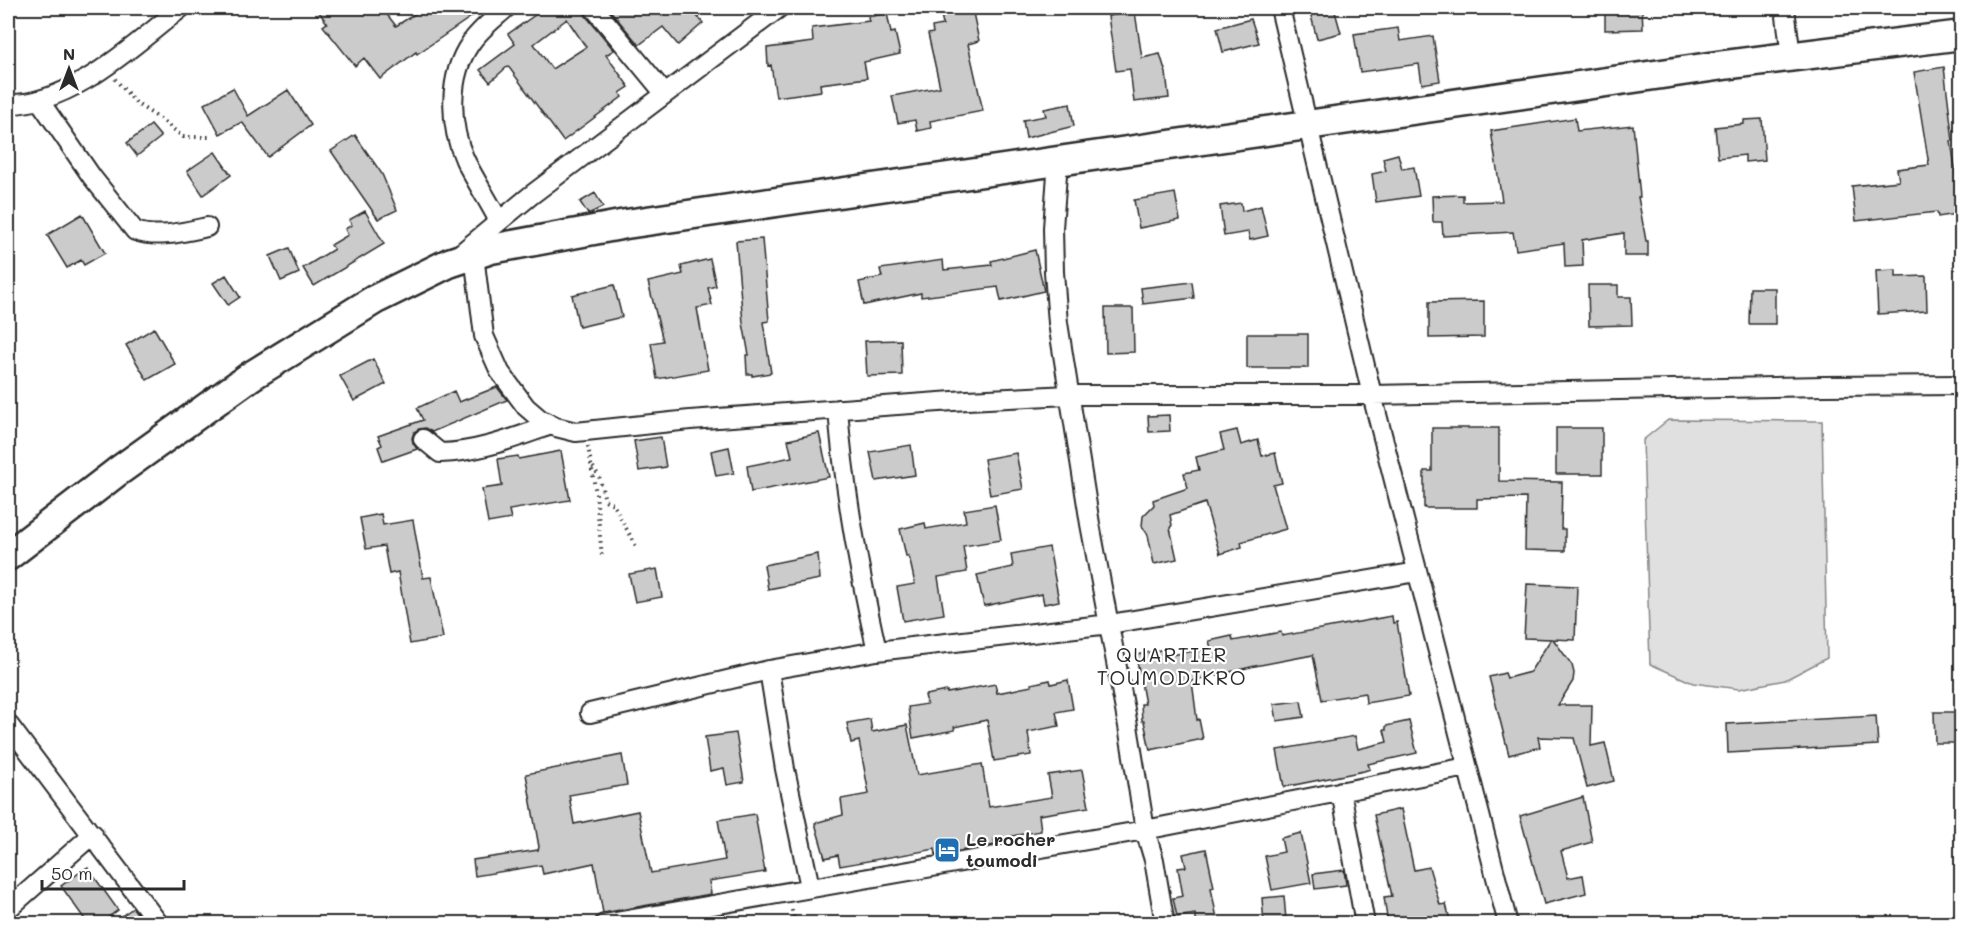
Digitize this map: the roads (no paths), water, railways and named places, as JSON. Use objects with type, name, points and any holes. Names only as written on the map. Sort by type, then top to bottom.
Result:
[{"type":"main road","points":[[8,556],[126,466],[251,376],[374,300],[461,259],[492,249],[626,224],[1309,125],[1962,34]]},
{"type":"street","points":[[8,104],[39,100],[94,75],[181,8]]},
{"type":"street","points":[[499,221],[465,158],[455,121],[454,84],[460,62],[471,42],[506,8]]},
{"type":"street","points":[[594,8],[665,94]]},
{"type":"street","points":[[779,8],[499,221],[461,259],[484,336],[500,372],[526,407],[551,425],[576,432],[690,420],[1070,395],[1372,394],[1962,385]]},
{"type":"street","points":[[1280,8],[1372,394],[1508,924]]},
{"type":"street","points":[[1785,8],[1791,57]]},
{"type":"street","points":[[39,100],[93,177],[135,231],[142,234],[177,234],[207,227]]},
{"type":"street","points":[[1058,161],[1054,205],[1054,272],[1058,323],[1145,830],[1154,860],[1165,924]]},
{"type":"street","points":[[838,409],[850,522],[877,651]]},
{"type":"street","points":[[423,439],[440,453],[459,452],[490,446],[551,425]]},
{"type":"street","points":[[590,713],[769,670],[877,651],[1110,624],[1417,573]]},
{"type":"street","points":[[769,670],[785,769],[810,887]]},
{"type":"street","points":[[8,724],[159,924]]},
{"type":"street","points":[[604,924],[1145,830],[1467,767]]},
{"type":"street","points":[[1341,791],[1365,924]]},
{"type":"street","points":[[8,909],[93,834]]},
{"type":"place","name":"Le rocher toumodi","points":[[947,850]]},
{"type":"district","name":"QUARTIER TOUMODIKRO","points":[[1172,666]]}]
